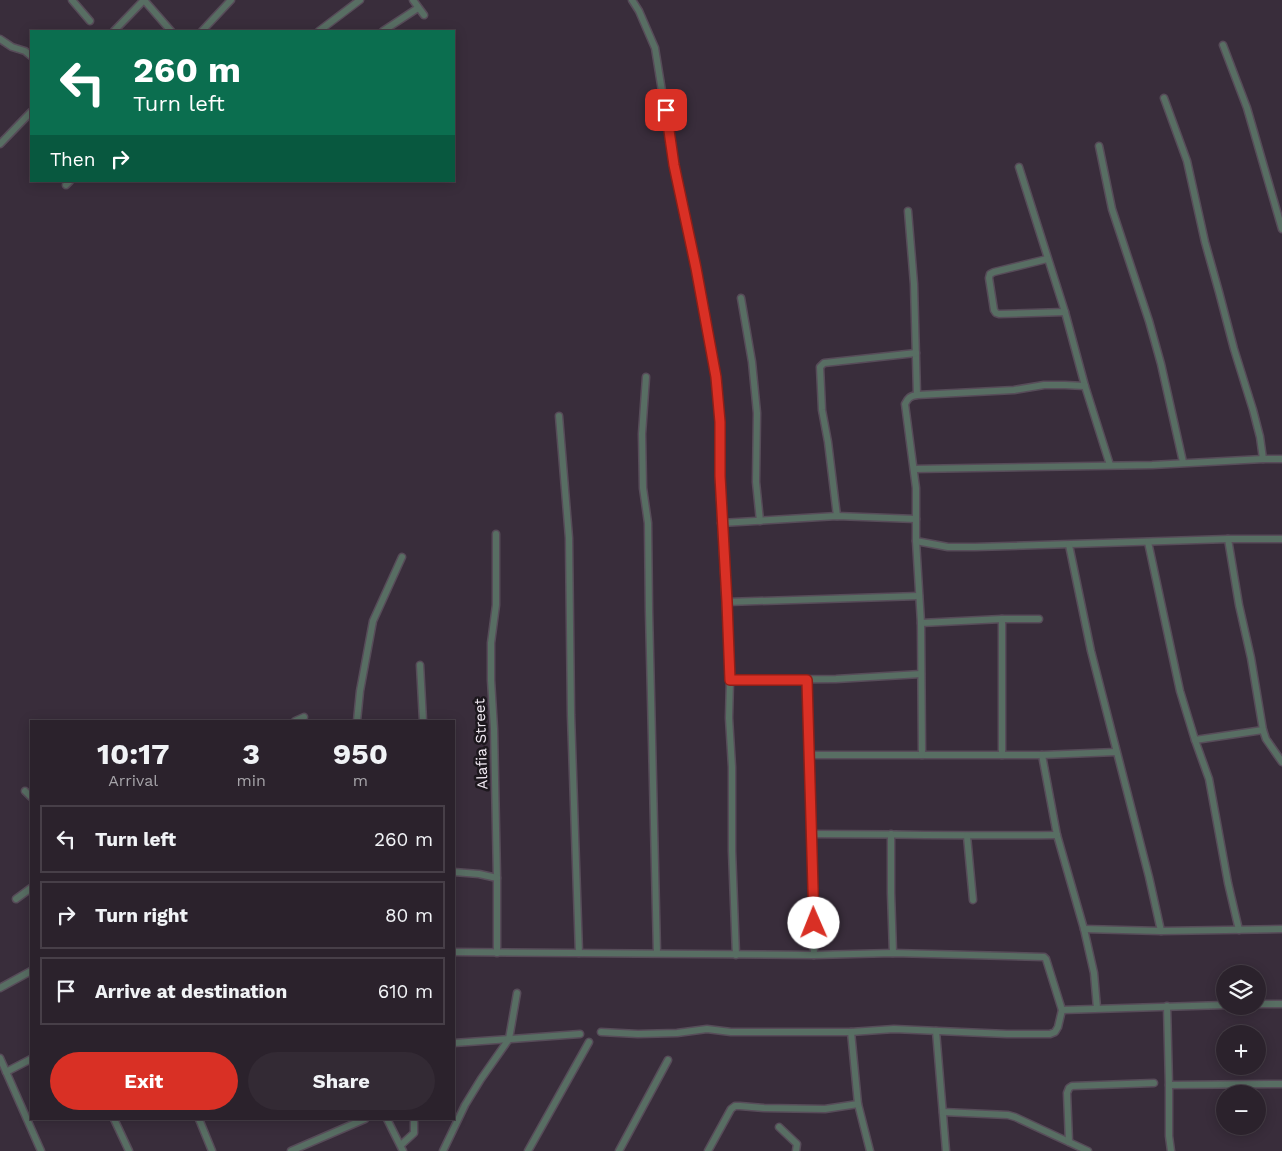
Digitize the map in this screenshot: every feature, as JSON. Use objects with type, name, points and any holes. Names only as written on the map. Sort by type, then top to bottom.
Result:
[{"type":"street","points":[[72,0],[90,21]]},
{"type":"street","points":[[115,30],[144,0],[170,30]]},
{"type":"street","points":[[203,30],[231,0]]},
{"type":"street","points":[[320,30],[360,0]]},
{"type":"street","points":[[413,0],[424,15]]},
{"type":"street","points":[[632,0],[639,11],[655,48],[674,165],[696,268],[716,377],[720,422],[721,523],[730,680],[729,718],[732,767],[732,851],[736,955]]},
{"type":"street","points":[[385,30],[418,8]]},
{"type":"street","points":[[0,38],[30,55]]},
{"type":"street","points":[[1223,45],[1247,108],[1282,229]]},
{"type":"street","points":[[1164,98],[1187,161],[1205,242],[1260,437],[1263,459]]},
{"type":"street","points":[[0,144],[30,113]]},
{"type":"street","points":[[1099,146],[1112,209],[1161,364],[1183,462]]},
{"type":"street","points":[[1019,168],[1065,312],[1084,386],[1110,465]]},
{"type":"street","points":[[908,210],[914,284],[917,395]]},
{"type":"street","points":[[1047,259],[990,274],[994,310],[999,314],[1065,312]]},
{"type":"street","points":[[741,298],[752,362],[758,413],[756,482],[760,521]]},
{"type":"street","points":[[837,516],[822,410],[820,367],[824,363],[916,353]]},
{"type":"street","points":[[646,377],[642,434],[643,488],[648,523],[657,953]]},
{"type":"street","points":[[922,754],[921,623],[916,541],[916,488],[905,404],[912,395],[1014,390],[1044,385],[1084,386]]},
{"type":"street","points":[[559,416],[569,538],[579,953]]},
{"type":"street","points":[[914,469],[1282,459]]},
{"type":"street","points":[[721,523],[837,516],[916,519]]},
{"type":"street","name":"Alafia Street","points":[[496,534],[496,605],[491,642],[491,680],[494,729],[497,953]]},
{"type":"street","points":[[1228,539],[1263,730],[1270,745],[1282,762]]},
{"type":"street","points":[[916,541],[948,547],[1282,539]]},
{"type":"street","points":[[1148,542],[1180,691],[1195,740],[1210,779],[1228,883],[1239,930]]},
{"type":"street","points":[[1068,545],[1091,651],[1161,931]]},
{"type":"street","points":[[357,720],[360,691],[373,621],[402,557]]},
{"type":"street","points":[[727,602],[919,596]]},
{"type":"street","points":[[1002,619],[1002,755]]},
{"type":"street","points":[[921,623],[1038,619]]},
{"type":"street","points":[[420,665],[423,720]]},
{"type":"street","points":[[730,680],[807,680],[921,674]]},
{"type":"street","points":[[807,680],[814,955]]},
{"type":"street","points":[[297,720],[304,717]]},
{"type":"street","points":[[1195,740],[1263,730]]},
{"type":"street","points":[[809,755],[1042,755],[1116,752]]},
{"type":"street","points":[[1042,755],[1057,835],[1084,929],[1094,973],[1097,1008]]},
{"type":"street","points":[[25,791],[30,796]]},
{"type":"street","points":[[812,834],[1057,835]]},
{"type":"street","points":[[891,834],[893,953]]},
{"type":"street","points":[[967,836],[973,900]]},
{"type":"street","points":[[455,872],[497,878]]},
{"type":"street","points":[[16,899],[30,889]]},
{"type":"street","points":[[1084,929],[1161,931],[1282,929]]},
{"type":"street","points":[[455,952],[736,955],[893,953],[1044,957],[1062,1010],[1058,1027],[1055,1032],[1050,1034],[894,1029],[851,1032],[731,1032],[707,1030],[638,1034],[601,1032]]},
{"type":"street","points":[[0,988],[30,972]]},
{"type":"street","points":[[443,1151],[465,1104],[509,1039],[518,994]]},
{"type":"street","points":[[1266,1004],[1282,1004]]},
{"type":"street","points":[[1062,1010],[1216,1005]]},
{"type":"street","points":[[1167,1006],[1169,1136],[1172,1151]]},
{"type":"street","points":[[936,1031],[946,1151]]},
{"type":"street","points":[[851,1032],[858,1104],[870,1151]]},
{"type":"street","points":[[455,1043],[580,1034]]},
{"type":"street","points":[[528,1151],[589,1042]]},
{"type":"street","points":[[0,1058],[42,1151]]},
{"type":"street","points":[[6,1072],[30,1060]]},
{"type":"street","points":[[619,1151],[668,1060]]},
{"type":"street","points":[[1068,1142],[1067,1093],[1069,1088],[1072,1086],[1154,1083]]},
{"type":"street","points":[[1169,1085],[1282,1084]]},
{"type":"street","points":[[708,1151],[731,1109],[735,1106],[824,1109],[858,1104]]},
{"type":"street","points":[[943,1112],[1008,1115],[1088,1151]]},
{"type":"street","points":[[114,1120],[129,1151]]},
{"type":"street","points":[[199,1120],[212,1151]]},
{"type":"street","points":[[291,1151],[363,1120]]},
{"type":"street","points":[[388,1120],[402,1148],[414,1133],[414,1122]]},
{"type":"street","points":[[779,1127],[797,1144],[796,1151]]},
{"type":"route","points":[[666,110],[674,165],[696,268],[716,377],[720,422],[721,523],[730,680],[807,680],[814,923]]}]
